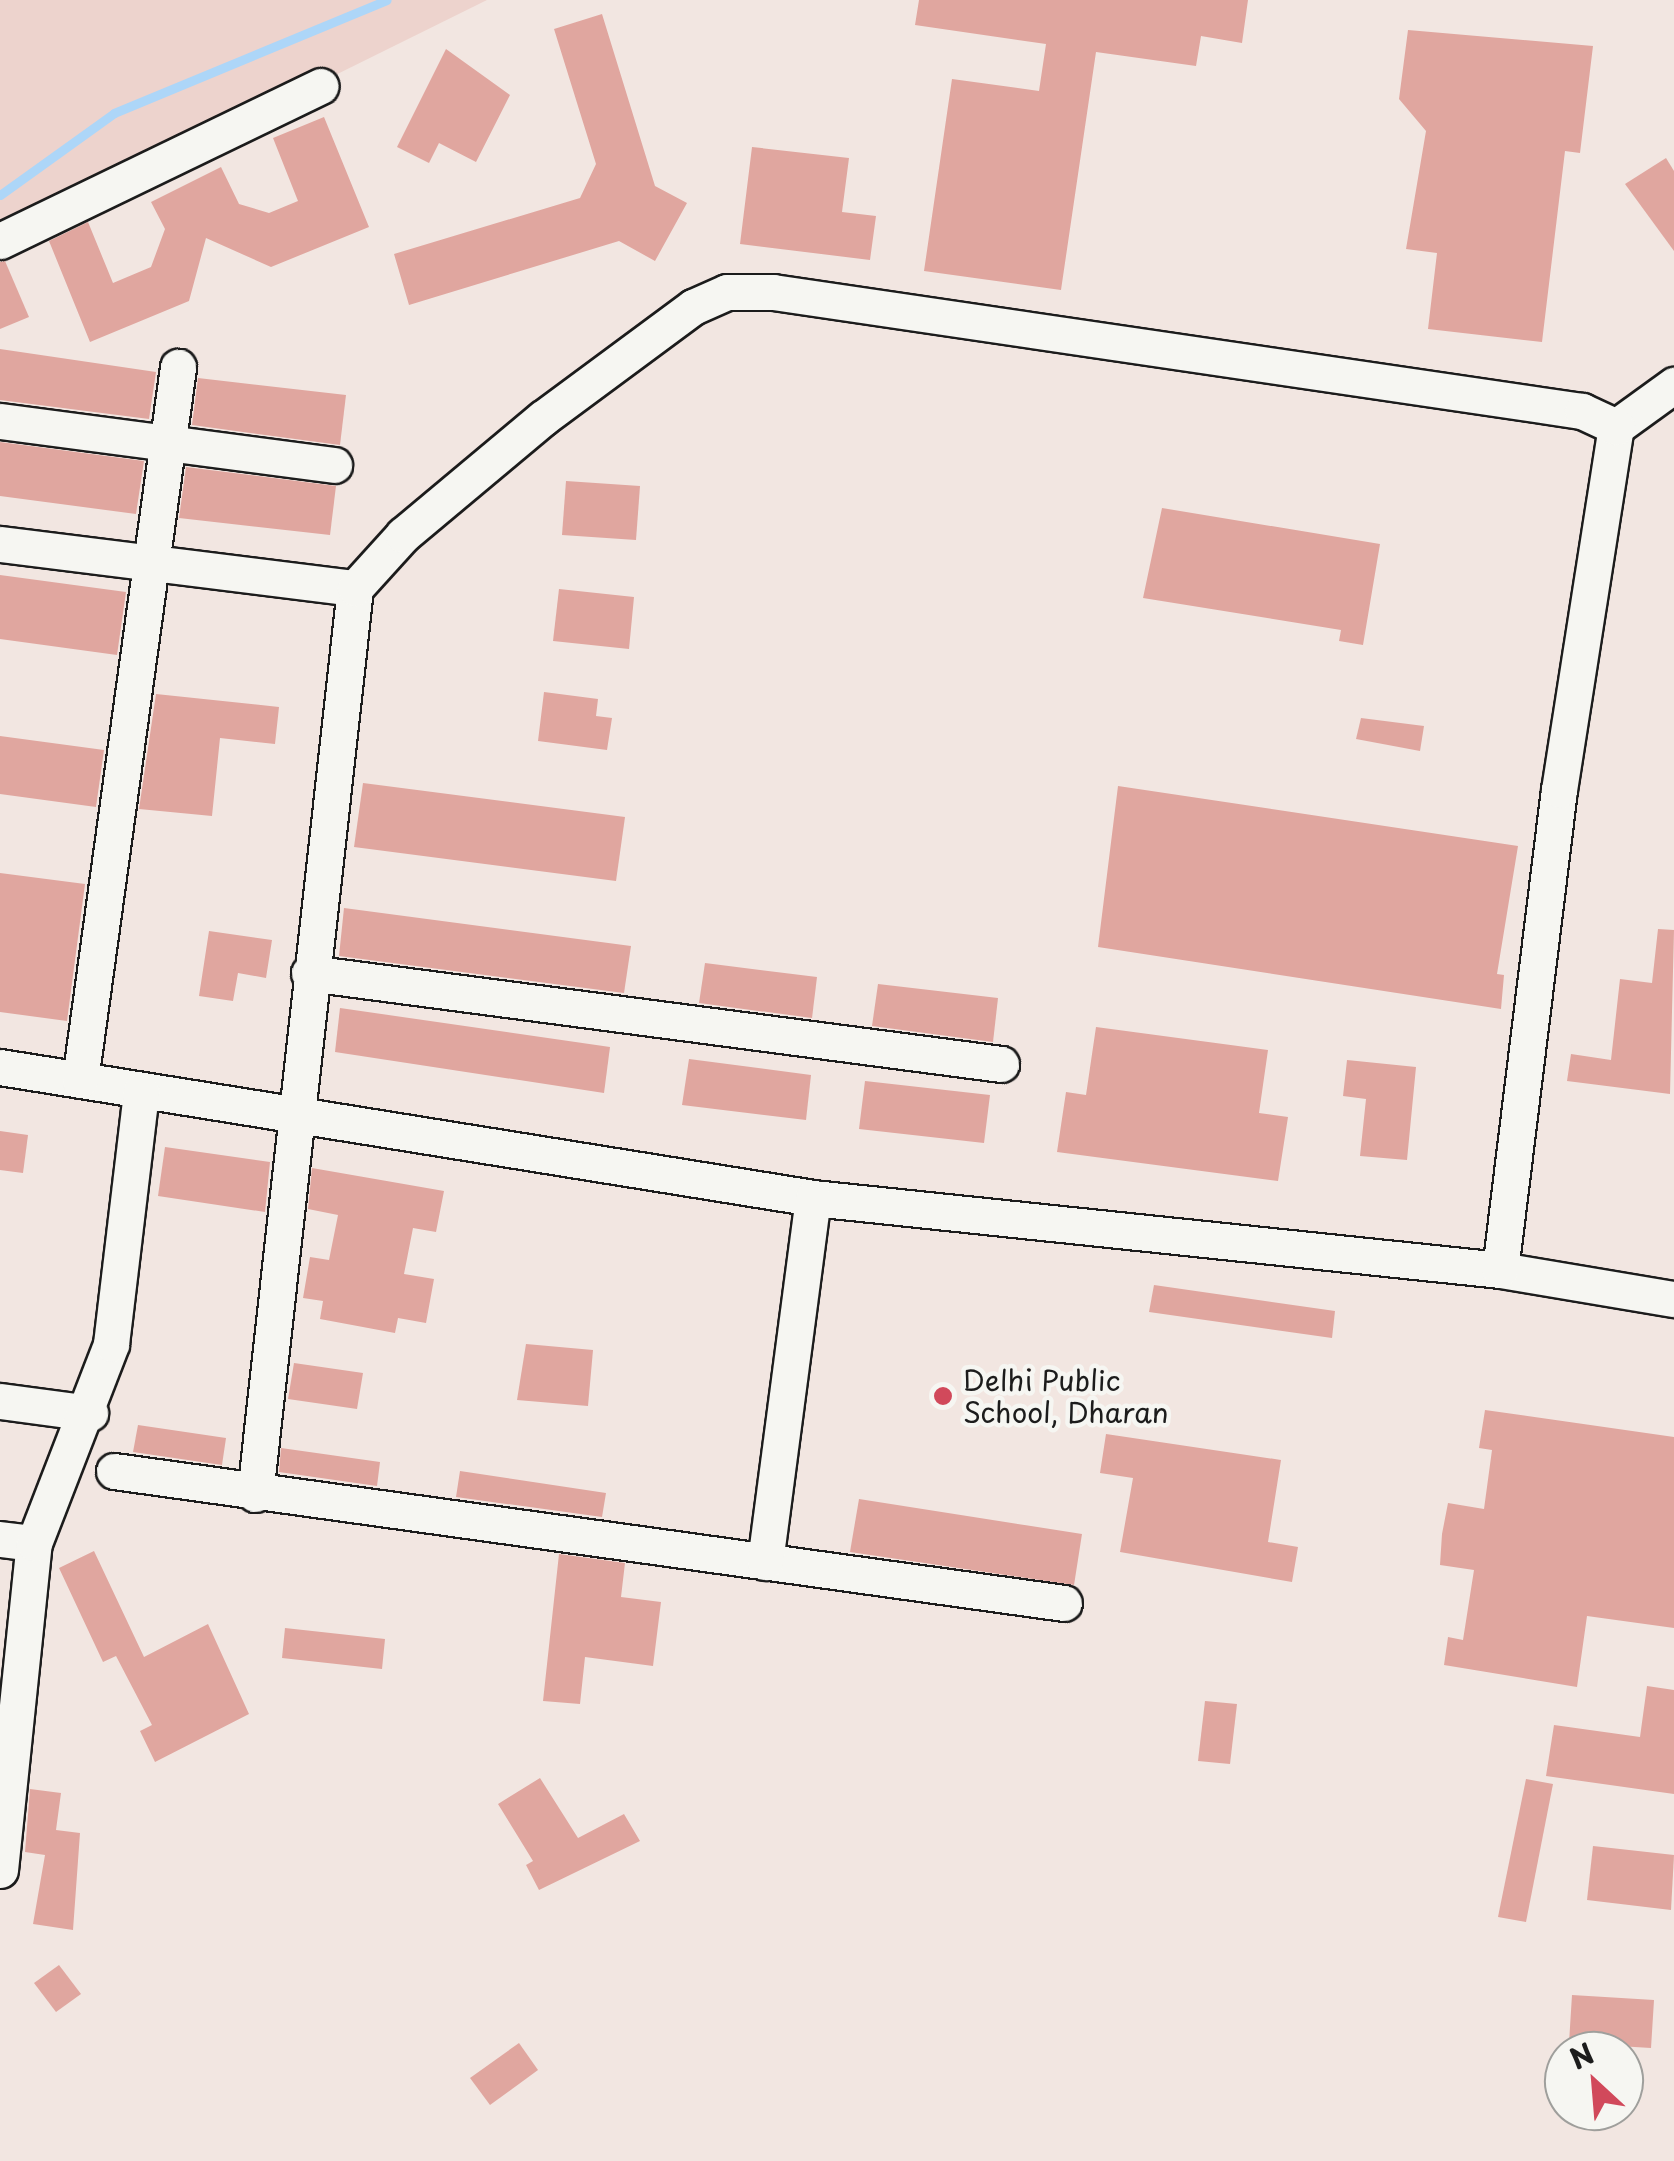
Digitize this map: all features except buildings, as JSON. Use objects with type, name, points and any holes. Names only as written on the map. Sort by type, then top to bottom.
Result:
[{"type":"street","points":[[0,241],[320,86]]},
{"type":"street","points":[[256,1494],[309,973],[355,588],[402,535],[543,418],[693,308],[727,292],[773,292],[1582,411],[1616,427]]},
{"type":"street","points":[[80,1080],[155,565],[178,367]]},
{"type":"street","points":[[1500,1270],[1559,790],[1616,427],[1674,386]]},
{"type":"street","points":[[0,421],[334,465]]},
{"type":"street","points":[[0,544],[355,588]]},
{"type":"street","points":[[309,973],[1001,1064]]},
{"type":"street","points":[[0,1068],[297,1119],[813,1198],[1500,1270],[1674,1299]]},
{"type":"street","points":[[0,1870],[17,1541],[90,1413],[111,1344],[141,1091]]},
{"type":"street","points":[[765,1562],[813,1198]]},
{"type":"street","points":[[0,1401],[90,1413]]},
{"type":"street","points":[[114,1472],[1064,1603]]},
{"type":"shaded area","points":[[0,0],[487,0],[0,241]]},
{"type":"waterway","points":[[0,195],[114,113],[387,0]]},
{"type":"place","name":"Delhi Public School, Dharan","points":[[943,1396]]}]
